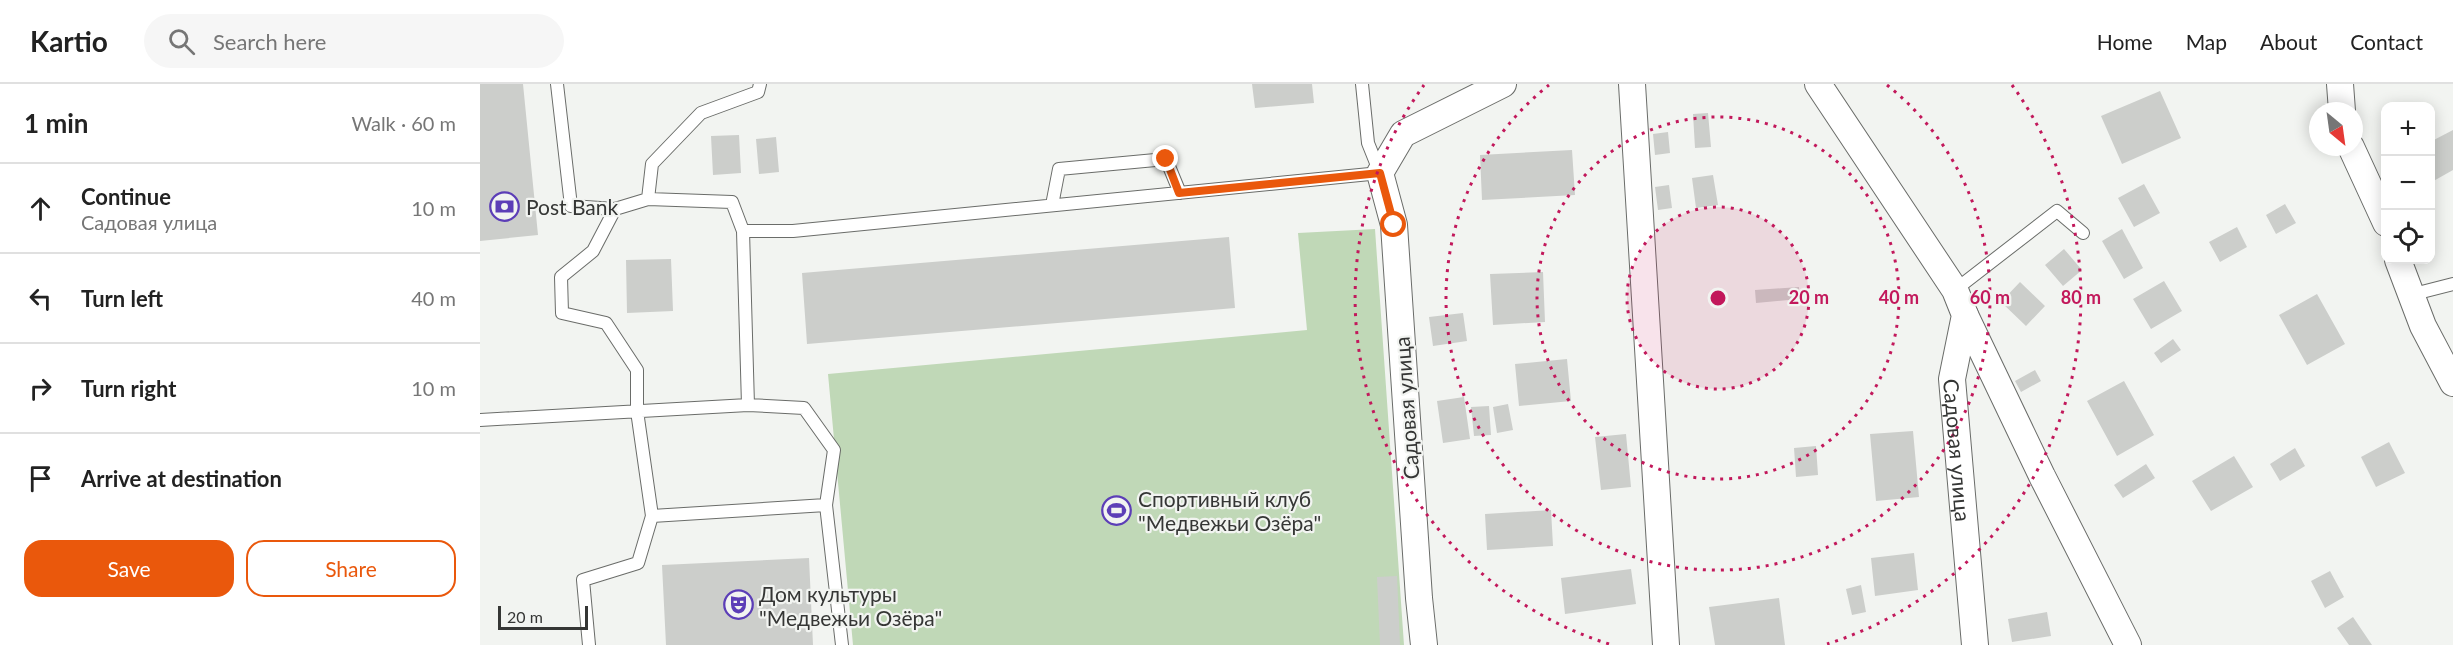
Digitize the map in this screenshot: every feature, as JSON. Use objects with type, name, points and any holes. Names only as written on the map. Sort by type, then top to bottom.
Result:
[{"type":"street","points":[[1380,173],[1403,134],[1503,84]]},
{"type":"street","points":[[1632,84],[1666,645]]},
{"type":"street","points":[[1818,84],[1955,290],[2042,476],[2128,645]]},
{"type":"street","points":[[2340,84],[2341,102]]},
{"type":"street","points":[[2355,156],[2381,214]]},
{"type":"street","name":"Садовая улица","points":[[1380,173],[1394,225],[1424,645]]},
{"type":"street","points":[[2399,264],[2422,326],[2453,383]]},
{"type":"street","name":"Садовая улица","points":[[1965,315],[1952,379],[1975,645]]},
{"type":"lane","points":[[557,84],[570,206],[615,209],[648,199],[732,202],[743,231],[747,405]]},
{"type":"lane","points":[[648,199],[652,164],[700,113],[758,92],[760,84]]},
{"type":"lane","points":[[743,231],[793,231],[1380,173],[1368,143],[1362,84]]},
{"type":"lane","points":[[1052,205],[1059,169],[1166,159],[1179,193]]},
{"type":"lane","points":[[589,645],[583,580],[638,563],[652,516],[637,411],[637,370],[606,323],[562,312],[561,277],[594,251],[615,209]]},
{"type":"lane","points":[[1955,290],[2057,211],[2083,233]]},
{"type":"lane","points":[[2410,295],[2453,284]]},
{"type":"lane","points":[[480,420],[747,405],[804,408],[834,450],[826,505],[842,645]]},
{"type":"lane","points":[[652,516],[826,505]]},
{"type":"green space","name":"Спортивный клуб \"Медвежьи Озёра\"","points":[[1375,229],[1404,645],[853,645],[828,374],[1307,330],[1298,233]]},
{"type":"building","points":[[480,84],[523,84],[538,235],[480,241]]},
{"type":"building","points":[[1252,84],[1312,84],[1314,103],[1255,108]]},
{"type":"building","points":[[2160,91],[2181,138],[2122,164],[2101,116]]},
{"type":"building","points":[[1708,113],[1711,147],[1695,148],[1693,114]]},
{"type":"building","points":[[2453,130],[2453,170],[2435,180],[2435,156],[2435,139]]},
{"type":"building","points":[[1668,132],[1670,153],[1655,155],[1653,134]]},
{"type":"building","points":[[739,135],[741,173],[713,175],[711,136]]},
{"type":"building","points":[[776,137],[779,172],[759,174],[756,139]]},
{"type":"building","points":[[1572,150],[1575,195],[1482,200],[1480,155]]},
{"type":"building","points":[[1713,175],[1718,205],[1696,208],[1692,178]]},
{"type":"building","points":[[2144,184],[2160,213],[2134,227],[2118,198]]},
{"type":"building","points":[[1669,185],[1672,208],[1658,210],[1655,187]]},
{"type":"building","points":[[2285,204],[2296,223],[2276,234],[2266,215]]},
{"type":"building","points":[[2237,227],[2247,247],[2220,262],[2209,242]]},
{"type":"building","points":[[2122,229],[2143,268],[2124,279],[2102,241]]},
{"type":"building","points":[[1229,237],[1235,308],[807,344],[802,273]]},
{"type":"building","points":[[2064,249],[2082,270],[2063,286],[2045,265]]},
{"type":"building","points":[[671,259],[673,311],[627,313],[626,260]]},
{"type":"building","points":[[1543,272],[1545,322],[1493,325],[1490,274]]},
{"type":"building","points":[[2164,281],[2182,311],[2151,329],[2133,299]]},
{"type":"building","points":[[2020,282],[2045,306],[2026,326],[2001,302]]},
{"type":"building","points":[[1799,287],[1799,299],[1756,303],[1755,290]]},
{"type":"building","points":[[2317,294],[2345,344],[2307,365],[2279,315]]},
{"type":"building","points":[[1463,313],[1467,341],[1433,346],[1429,317]]},
{"type":"building","points":[[2173,339],[2181,350],[2161,363],[2154,353]]},
{"type":"building","points":[[1567,359],[1571,401],[1519,406],[1515,364]]},
{"type":"building","points":[[2035,370],[2041,381],[2021,392],[2015,381]]},
{"type":"building","points":[[2124,381],[2154,435],[2117,456],[2087,401]]},
{"type":"building","points":[[1464,397],[1470,439],[1443,443],[1437,401]]},
{"type":"building","points":[[1508,404],[1513,430],[1497,433],[1493,407]]},
{"type":"building","points":[[1489,406],[1491,435],[1474,436],[1471,407]]},
{"type":"building","points":[[1913,431],[1919,497],[1876,501],[1870,434]]},
{"type":"building","points":[[1626,434],[1631,487],[1601,490],[1595,437]]},
{"type":"building","points":[[2389,442],[2405,473],[2376,487],[2361,457]]},
{"type":"building","points":[[1816,446],[1818,475],[1796,477],[1794,448]]},
{"type":"building","points":[[2295,448],[2305,466],[2280,481],[2270,464]]},
{"type":"building","points":[[2234,456],[2253,487],[2211,511],[2192,481]]},
{"type":"building","points":[[2146,464],[2155,478],[2123,498],[2114,485]]},
{"type":"building","points":[[1551,510],[1553,546],[1487,550],[1485,514]]},
{"type":"building","points":[[1914,553],[1918,590],[1875,596],[1871,558]]},
{"type":"building","name":"Дом культуры \"Медвежьи Озёра\"","points":[[809,558],[813,645],[666,645],[662,565]]},
{"type":"building","points":[[1631,569],[1636,604],[1565,614],[1561,578]]},
{"type":"building","points":[[2330,571],[2344,597],[2325,608],[2311,581]]},
{"type":"building","points":[[1397,576],[1400,645],[1380,645],[1377,577]]},
{"type":"building","points":[[1861,585],[1866,612],[1852,615],[1846,589]]},
{"type":"building","points":[[1779,598],[1785,645],[1715,645],[1709,607]]},
{"type":"building","points":[[2047,612],[2051,636],[2012,642],[2008,619]]},
{"type":"building","points":[[2353,617],[2372,645],[2349,645],[2337,628]]},
{"type":"place","name":"Post Bank","points":[[505,206]]},
{"type":"place","name":"Спортивный клуб \"Медвежьи Озёра\"","points":[[1117,510]]},
{"type":"place","name":"Дом культуры \"Медвежьи Озёра\"","points":[[738,605]]},
{"type":"route","points":[[1166,159],[1179,193],[1380,173],[1394,225]]}]
